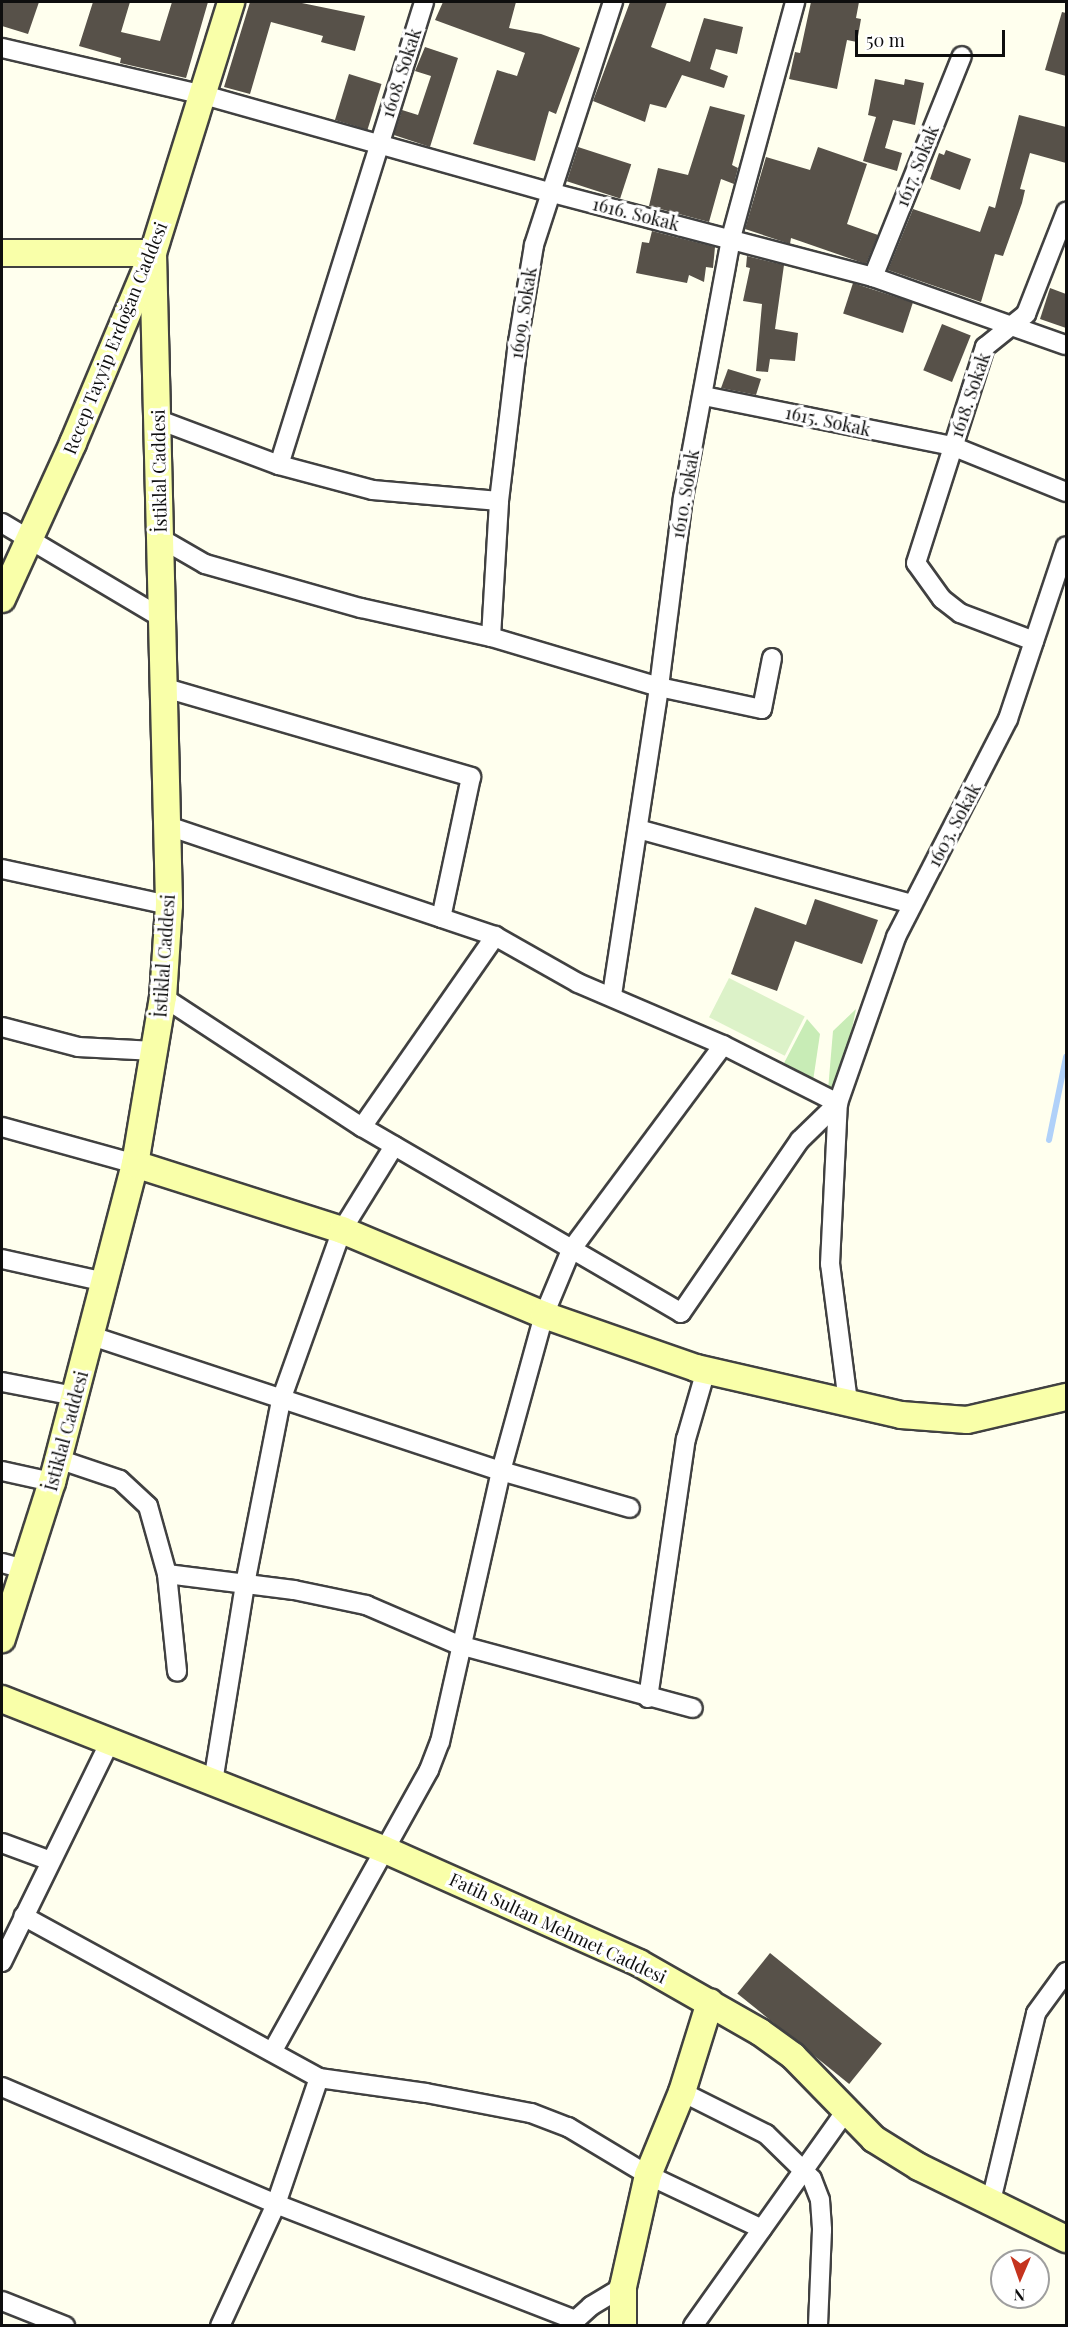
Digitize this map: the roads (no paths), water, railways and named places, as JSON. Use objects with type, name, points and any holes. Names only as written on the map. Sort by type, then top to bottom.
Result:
[{"type":"street","name":"Recep Tayyip Erdoğan Caddesi","points":[[2,599],[153,253],[204,95],[231,2]]},
{"type":"street","name":"1608. Sokak","points":[[279,465],[424,2]]},
{"type":"street","name":"1609. Sokak","points":[[491,637],[499,501],[526,289],[549,192],[613,2]]},
{"type":"street","name":"1610. Sokak","points":[[612,995],[659,687],[673,562],[731,238],[795,2]]},
{"type":"street","name":"1616. Sokak","points":[[2,48],[204,95],[378,146],[873,277],[1065,345]]},
{"type":"street","name":"1617. Sokak","points":[[873,277],[962,56]]},
{"type":"street","name":"1618. Sokak","points":[[1034,641],[960,613],[942,599],[915,563],[985,347],[1026,314],[1035,299],[1066,212]]},
{"type":"street","points":[[2,253],[153,253]]},
{"type":"street","name":"İstiklal Caddesi","points":[[2,1639],[13,1566],[55,1471],[92,1336],[135,1164],[163,997],[169,905],[168,826],[162,687],[159,420],[153,253]]},
{"type":"street","name":"1615. Sokak","points":[[704,396],[952,446],[1066,492]]},
{"type":"street","points":[[159,420],[279,465],[373,490],[499,501]]},
{"type":"street","points":[[2,523],[28,541],[162,618]]},
{"type":"street","points":[[160,538],[205,564],[361,608],[491,637],[659,687],[762,709],[772,658]]},
{"type":"street","name":"1603. Sokak","points":[[838,1102],[884,964],[912,904],[998,742],[1066,546]]},
{"type":"street","points":[[162,687],[471,777],[441,918]]},
{"type":"street","points":[[168,826],[495,936],[578,983],[612,995],[723,1045],[838,1102]]},
{"type":"street","points":[[638,829],[912,904]]},
{"type":"street","points":[[2,870],[169,905]]},
{"type":"street","points":[[362,1127],[495,936]]},
{"type":"street","points":[[163,997],[362,1127],[681,1313],[800,1140],[838,1102]]},
{"type":"street","points":[[2,1027],[78,1047],[155,1051]]},
{"type":"street","points":[[272,2052],[429,1770],[440,1742],[459,1645],[501,1471],[544,1316],[571,1250],[723,1045]]},
{"type":"street","points":[[838,1102],[830,1264],[848,1402]]},
{"type":"street","points":[[2,1127],[135,1164],[342,1230],[544,1316],[706,1370],[901,1415],[967,1420],[1066,1397]]},
{"type":"street","points":[[213,1782],[245,1584],[281,1400],[342,1230],[394,1146]]},
{"type":"street","points":[[2,1259],[105,1282]]},
{"type":"street","points":[[92,1336],[501,1471],[630,1508]]},
{"type":"street","points":[[648,1698],[686,1439],[706,1370]]},
{"type":"street","points":[[2,1382],[75,1396]]},
{"type":"street","points":[[2,1471],[55,1471],[120,1480],[139,1494],[154,1520],[167,1574],[177,1671]]},
{"type":"street","points":[[167,1574],[245,1584],[366,1605],[459,1645],[648,1698],[693,1708]]},
{"type":"street","name":"Fatih Sultan Mehmet Caddesi","points":[[2,1700],[383,1849],[629,1958],[710,2002],[793,2056],[874,2139],[919,2167],[1066,2239]]},
{"type":"street","points":[[2,1962],[110,1742]]},
{"type":"street","points":[[2,1843],[51,1861]]},
{"type":"street","points":[[23,1916],[319,2078],[531,2113],[568,2127],[648,2175],[762,2229]]},
{"type":"street","points":[[991,2201],[1036,2013],[1066,1972]]},
{"type":"street","points":[[623,2325],[622,2287],[648,2175],[682,2092],[710,2002]]},
{"type":"street","points":[[220,2325],[276,2204],[319,2078]]},
{"type":"street","points":[[2,2087],[276,2204],[571,2322],[622,2287]]},
{"type":"street","points":[[682,2092],[766,2134],[804,2170],[820,2200],[818,2325]]},
{"type":"street","points":[[693,2325],[846,2111]]},
{"type":"street","points":[[2,2301],[65,2325]]},
{"type":"waterway","points":[[1049,1140],[1066,1057]]}]
